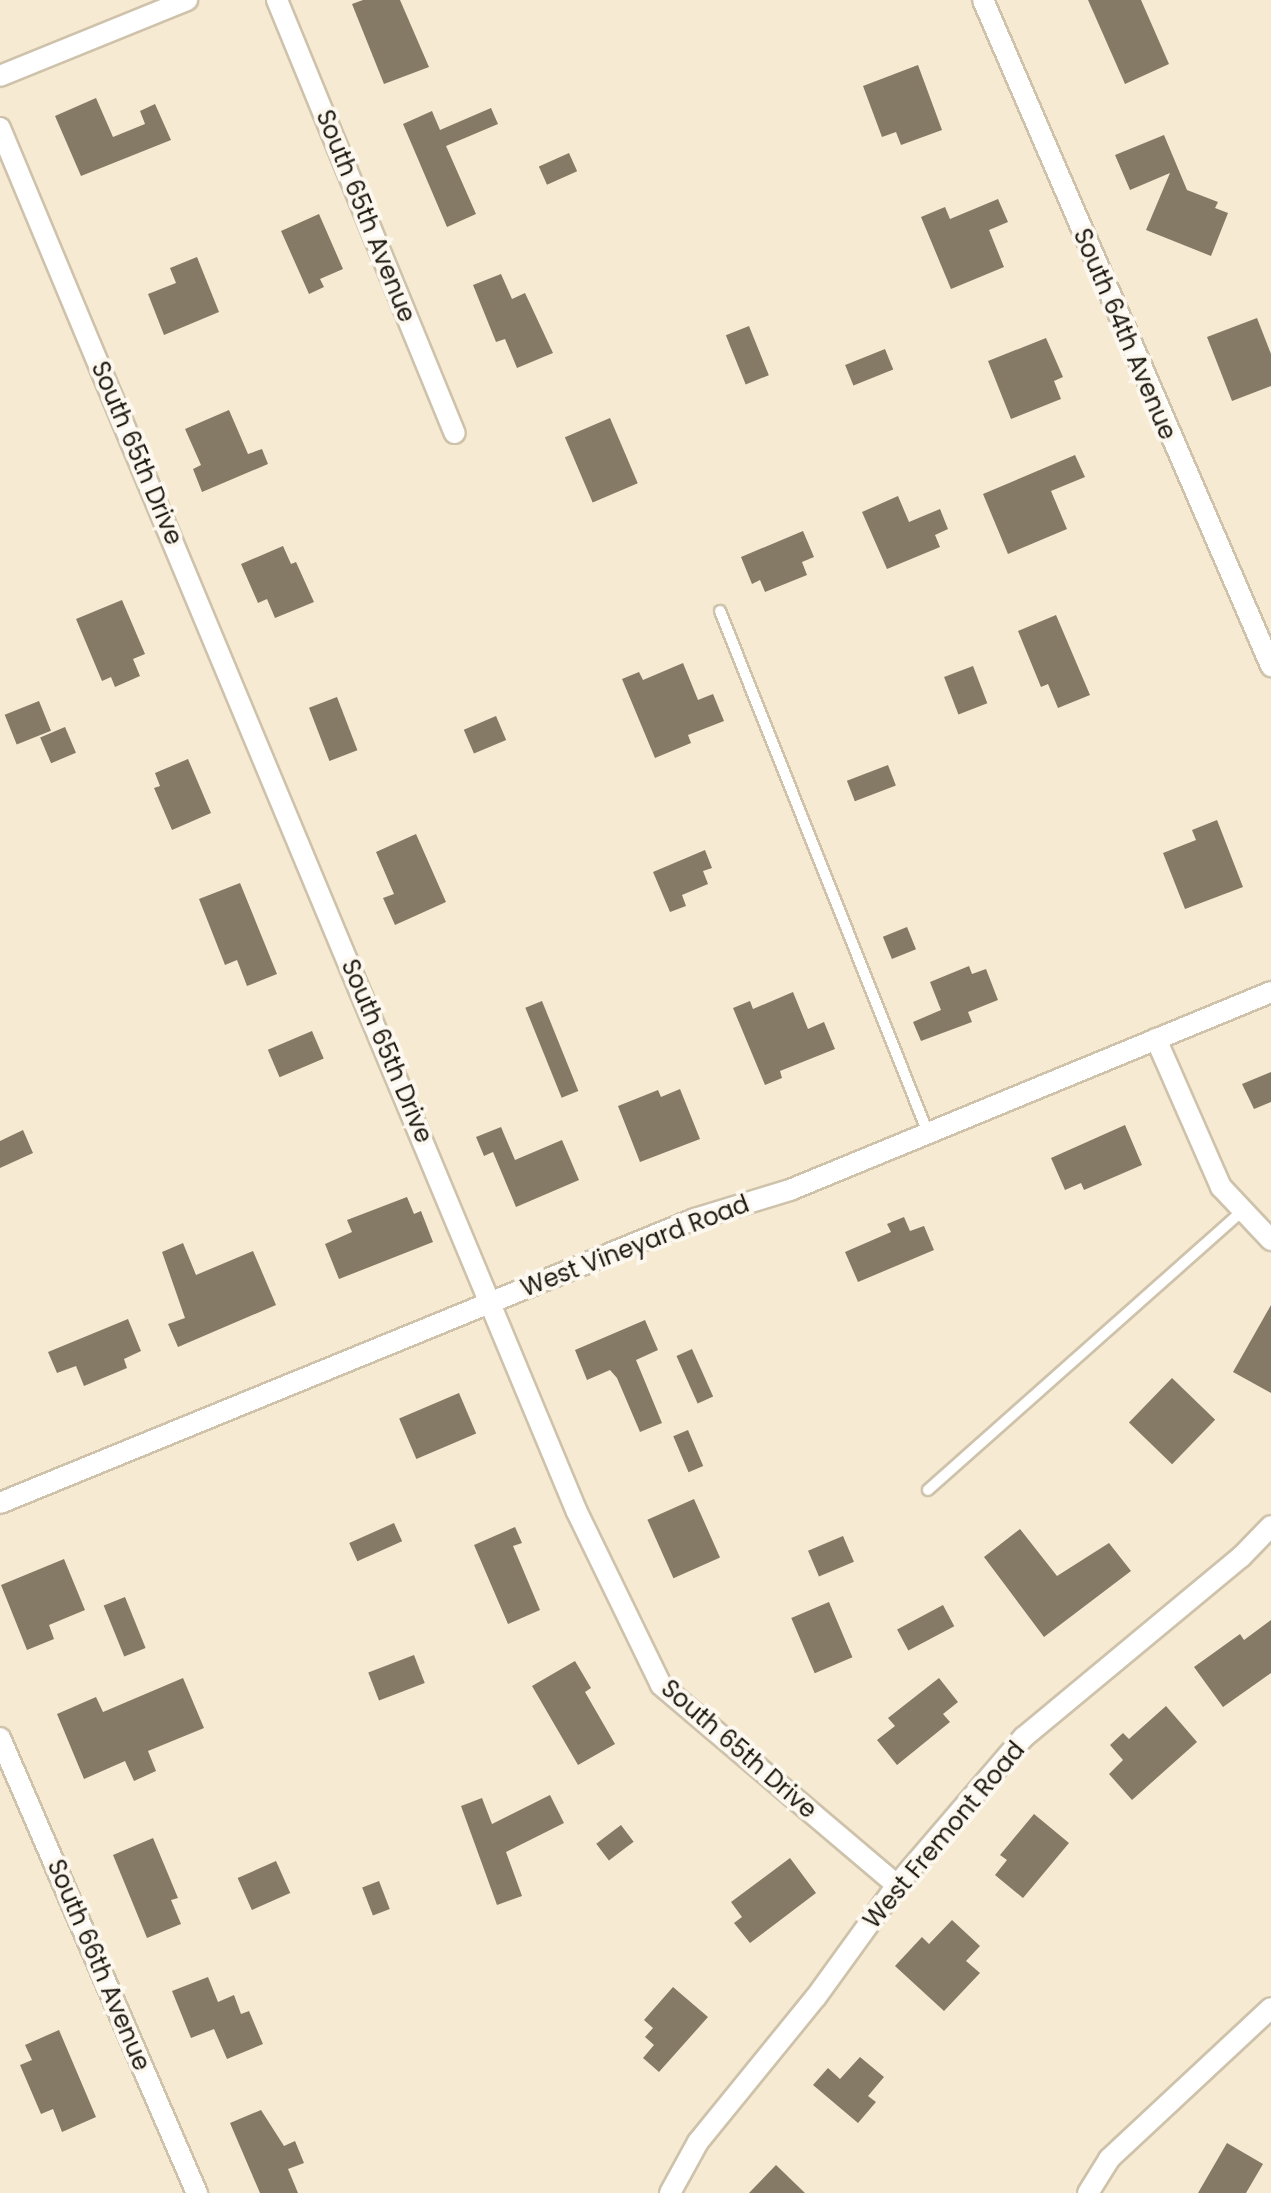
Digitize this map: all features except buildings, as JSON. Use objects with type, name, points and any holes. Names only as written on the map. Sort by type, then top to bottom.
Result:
[{"type":"street","points":[[0,76],[187,0]]},
{"type":"street","name":"South 65th Avenue","points":[[277,0],[455,433]]},
{"type":"street","name":"South 64th Avenue","points":[[983,0],[1271,666]]},
{"type":"street","name":"South 65th Drive","points":[[0,128],[492,1301],[577,1512],[661,1685],[897,1885]]},
{"type":"street","name":"West Vineyard Road","points":[[0,1503],[492,1301],[928,1133],[1271,992]]},
{"type":"street","points":[[1156,1039],[1221,1187],[1241,1212],[1271,1240]]},
{"type":"street","name":"West Fremont Road","points":[[670,2193],[698,2142],[816,1997],[897,1885],[1024,1737],[1271,1526]]},
{"type":"street","name":"South 66th Avenue","points":[[0,1738],[197,2193]]},
{"type":"street","points":[[1088,2193],[1109,2159],[1271,2008]]},
{"type":"lane","points":[[720,611],[817,866],[928,1133]]},
{"type":"lane","points":[[928,1490],[1203,1252],[1241,1212]]}]
